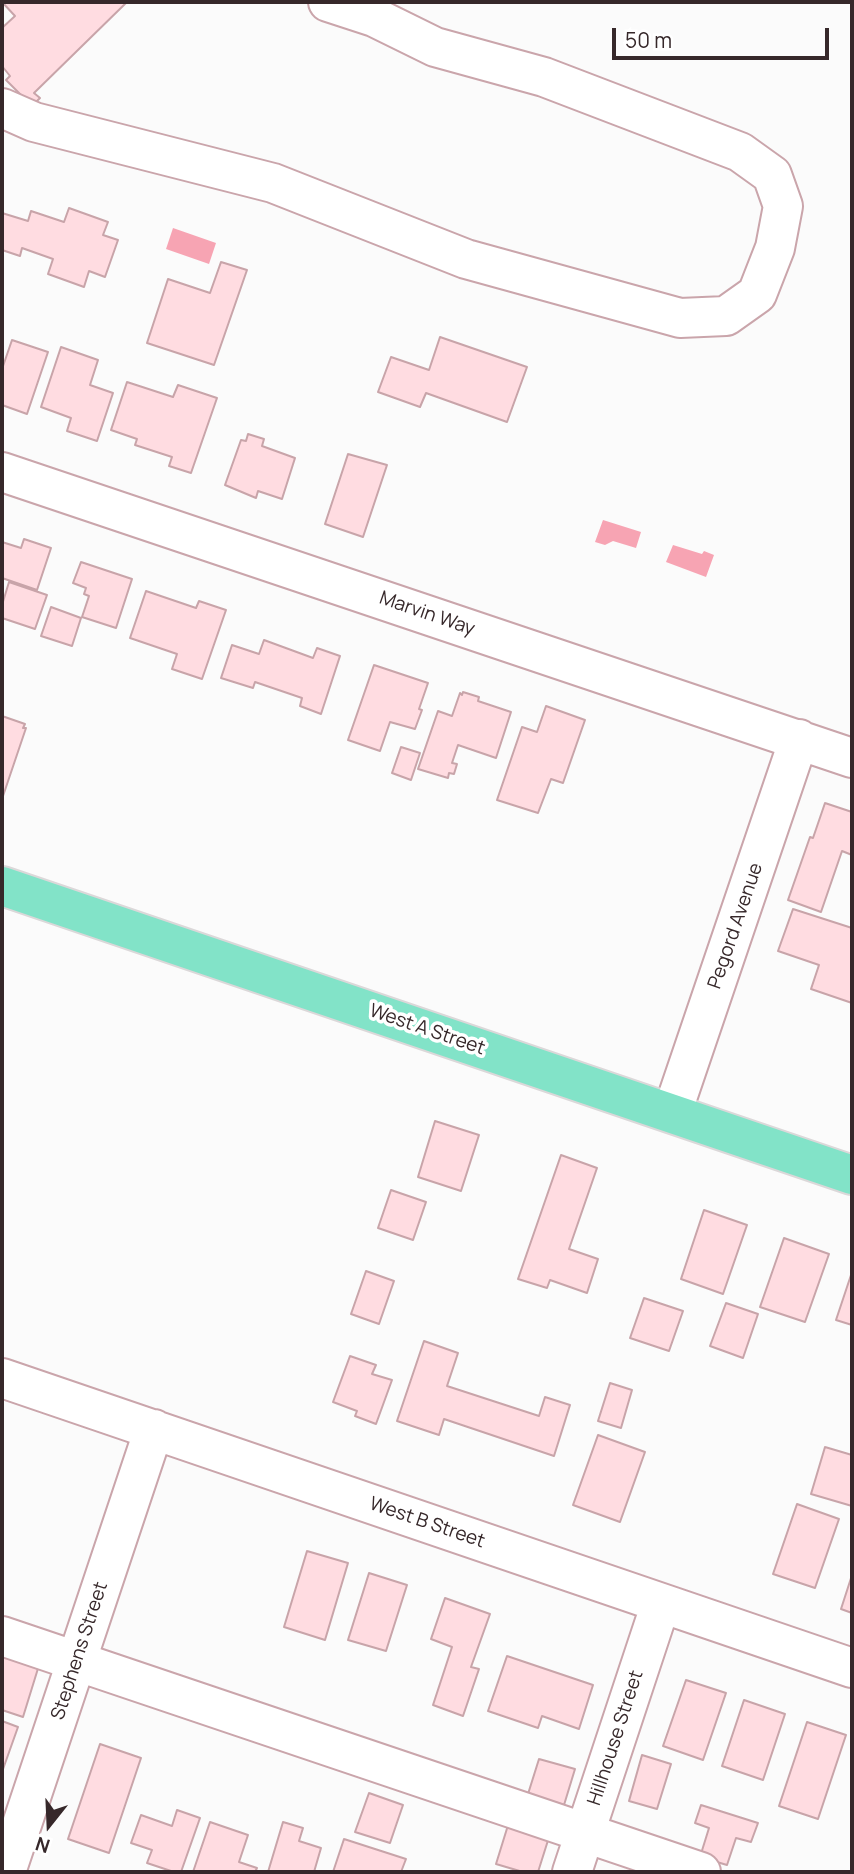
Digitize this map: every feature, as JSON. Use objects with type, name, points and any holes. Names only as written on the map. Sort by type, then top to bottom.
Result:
[{"type":"main road","name":"West A Street","points":[[2,886],[852,1175]]},
{"type":"street","points":[[2,108],[34,122],[273,183],[466,260],[680,318],[726,316],[757,294],[775,248],[783,206],[772,175],[740,152],[544,77],[435,47],[374,17],[328,2]]},
{"type":"street","name":"Marvin Way","points":[[2,472],[852,758]]},
{"type":"street","name":"Pegord Avenue","points":[[672,1114],[799,739]]},
{"type":"street","name":"West B Street","points":[[2,1378],[852,1668]]},
{"type":"street","name":"Stephens Street","points":[[6,1872],[154,1429]]},
{"type":"street","name":"Hillhouse Street","points":[[572,1872],[661,1603]]},
{"type":"street","points":[[2,1636],[701,1872]]},
{"type":"shaded area","points":[[173,228],[216,243],[209,264],[166,249]]},
{"type":"shaded area","points":[[603,520],[641,532],[636,548],[613,541],[605,545],[595,542]]},
{"type":"shaded area","points":[[673,545],[714,555],[706,577],[666,562]]},
{"type":"building","points":[[2,2],[127,2],[34,93],[40,98],[32,106],[6,80],[10,76],[2,66],[2,28],[15,16]]},
{"type":"building","points":[[69,208],[108,222],[103,235],[118,240],[105,277],[89,271],[84,287],[48,274],[53,259],[22,248],[20,256],[2,250],[2,213],[28,221],[31,211],[64,222]]},
{"type":"building","points":[[221,262],[247,270],[214,365],[147,343],[168,279],[210,293]]},
{"type":"building","points":[[440,337],[527,367],[507,422],[426,393],[420,407],[378,392],[391,357],[429,370]]},
{"type":"building","points":[[12,340],[48,352],[27,414],[2,405],[2,369]]},
{"type":"building","points":[[61,347],[98,360],[90,385],[113,393],[97,441],[67,431],[71,418],[41,407]]},
{"type":"building","points":[[127,382],[173,397],[178,385],[217,398],[191,473],[169,466],[172,457],[135,445],[137,439],[111,430]]},
{"type":"building","points":[[248,434],[264,439],[262,446],[295,458],[282,499],[258,491],[256,498],[225,485],[241,440],[246,441]]},
{"type":"building","points":[[348,454],[387,465],[363,537],[325,524]]},
{"type":"building","points":[[24,539],[51,548],[37,590],[2,578],[2,542],[21,548]]},
{"type":"building","points":[[81,562],[132,579],[116,628],[82,617],[89,596],[84,594],[86,588],[73,583]]},
{"type":"building","points":[[9,582],[47,595],[35,629],[2,618],[2,605]]},
{"type":"building","points":[[146,591],[196,608],[199,601],[226,610],[202,679],[172,669],[177,654],[130,638]]},
{"type":"building","points":[[51,607],[81,618],[72,646],[41,636]]},
{"type":"building","points":[[264,640],[313,658],[317,648],[340,656],[321,714],[300,706],[302,698],[255,682],[253,688],[221,678],[232,645],[259,654]]},
{"type":"building","points":[[374,665],[428,683],[415,729],[390,722],[380,751],[348,740]]},
{"type":"building","points":[[463,692],[479,697],[478,701],[511,712],[496,758],[458,745],[452,763],[457,764],[454,774],[449,773],[448,778],[418,769],[438,711],[452,716],[460,693],[462,695]]},
{"type":"building","points":[[546,706],[585,720],[563,783],[551,779],[538,813],[497,800],[522,727],[537,732]]},
{"type":"building","points":[[2,716],[25,724],[23,728],[26,728],[2,799]]},
{"type":"building","points":[[401,747],[420,753],[411,780],[392,773]]},
{"type":"building","points":[[825,803],[852,812],[852,855],[842,851],[821,912],[788,900]]},
{"type":"building","points":[[793,909],[852,928],[852,1003],[811,989],[819,965],[778,951]]},
{"type":"building","points":[[435,1121],[479,1135],[461,1191],[418,1177]]},
{"type":"building","points":[[561,1155],[597,1168],[569,1249],[598,1259],[587,1293],[550,1280],[547,1288],[518,1279]]},
{"type":"building","points":[[391,1190],[426,1202],[413,1240],[378,1228]]},
{"type":"building","points":[[704,1210],[747,1225],[723,1294],[681,1279]]},
{"type":"building","points":[[784,1238],[829,1254],[805,1322],[760,1307]]},
{"type":"building","points":[[366,1271],[394,1281],[379,1324],[351,1314]]},
{"type":"building","points":[[852,1272],[852,1325],[836,1320]]},
{"type":"building","points":[[644,1298],[683,1311],[669,1351],[630,1338]]},
{"type":"building","points":[[726,1303],[758,1314],[743,1358],[710,1346]]},
{"type":"building","points":[[424,1341],[458,1353],[447,1386],[539,1416],[545,1397],[570,1405],[554,1456],[444,1419],[439,1435],[397,1421]]},
{"type":"building","points":[[350,1356],[376,1365],[372,1374],[392,1380],[376,1424],[355,1416],[357,1411],[333,1402]]},
{"type":"building","points":[[610,1383],[632,1390],[621,1428],[598,1421]]},
{"type":"building","points":[[598,1435],[645,1452],[620,1522],[573,1505]]},
{"type":"building","points":[[825,1447],[852,1455],[852,1506],[811,1494]]},
{"type":"building","points":[[797,1504],[839,1519],[815,1588],[773,1574]]},
{"type":"building","points":[[307,1551],[348,1563],[325,1640],[284,1627]]},
{"type":"building","points":[[369,1573],[407,1585],[386,1651],[348,1640]]},
{"type":"building","points":[[852,1575],[852,1613],[841,1609]]},
{"type":"building","points":[[445,1598],[490,1614],[471,1667],[479,1669],[463,1716],[433,1705],[452,1647],[431,1639]]},
{"type":"building","points":[[2,1650],[40,1662],[23,1717],[2,1710]]},
{"type":"building","points":[[507,1656],[593,1685],[579,1729],[542,1716],[538,1728],[488,1711]]},
{"type":"building","points":[[686,1680],[726,1693],[703,1760],[663,1746]]},
{"type":"building","points":[[744,1700],[785,1714],[763,1780],[722,1766]]},
{"type":"building","points":[[2,1721],[18,1727],[2,1772]]},
{"type":"building","points":[[807,1722],[846,1735],[818,1819],[779,1806]]},
{"type":"building","points":[[100,1744],[141,1758],[109,1853],[68,1839]]},
{"type":"building","points":[[642,1755],[671,1764],[657,1809],[629,1801]]},
{"type":"building","points":[[539,1759],[575,1769],[564,1805],[528,1794]]},
{"type":"building","points":[[369,1793],[403,1805],[390,1843],[355,1832]]},
{"type":"building","points":[[701,1805],[758,1823],[751,1842],[736,1838],[727,1865],[700,1857],[709,1828],[695,1823]]},
{"type":"building","points":[[177,1810],[200,1818],[181,1872],[147,1863],[152,1850],[131,1843],[141,1815],[172,1826]]},
{"type":"building","points":[[210,1822],[248,1835],[239,1862],[257,1868],[255,1872],[193,1872]]},
{"type":"building","points":[[283,1822],[303,1828],[299,1841],[321,1848],[314,1872],[268,1872]]},
{"type":"building","points":[[509,1822],[550,1834],[538,1872],[523,1872],[496,1864]]},
{"type":"building","points":[[344,1839],[406,1859],[401,1872],[333,1872]]}]
